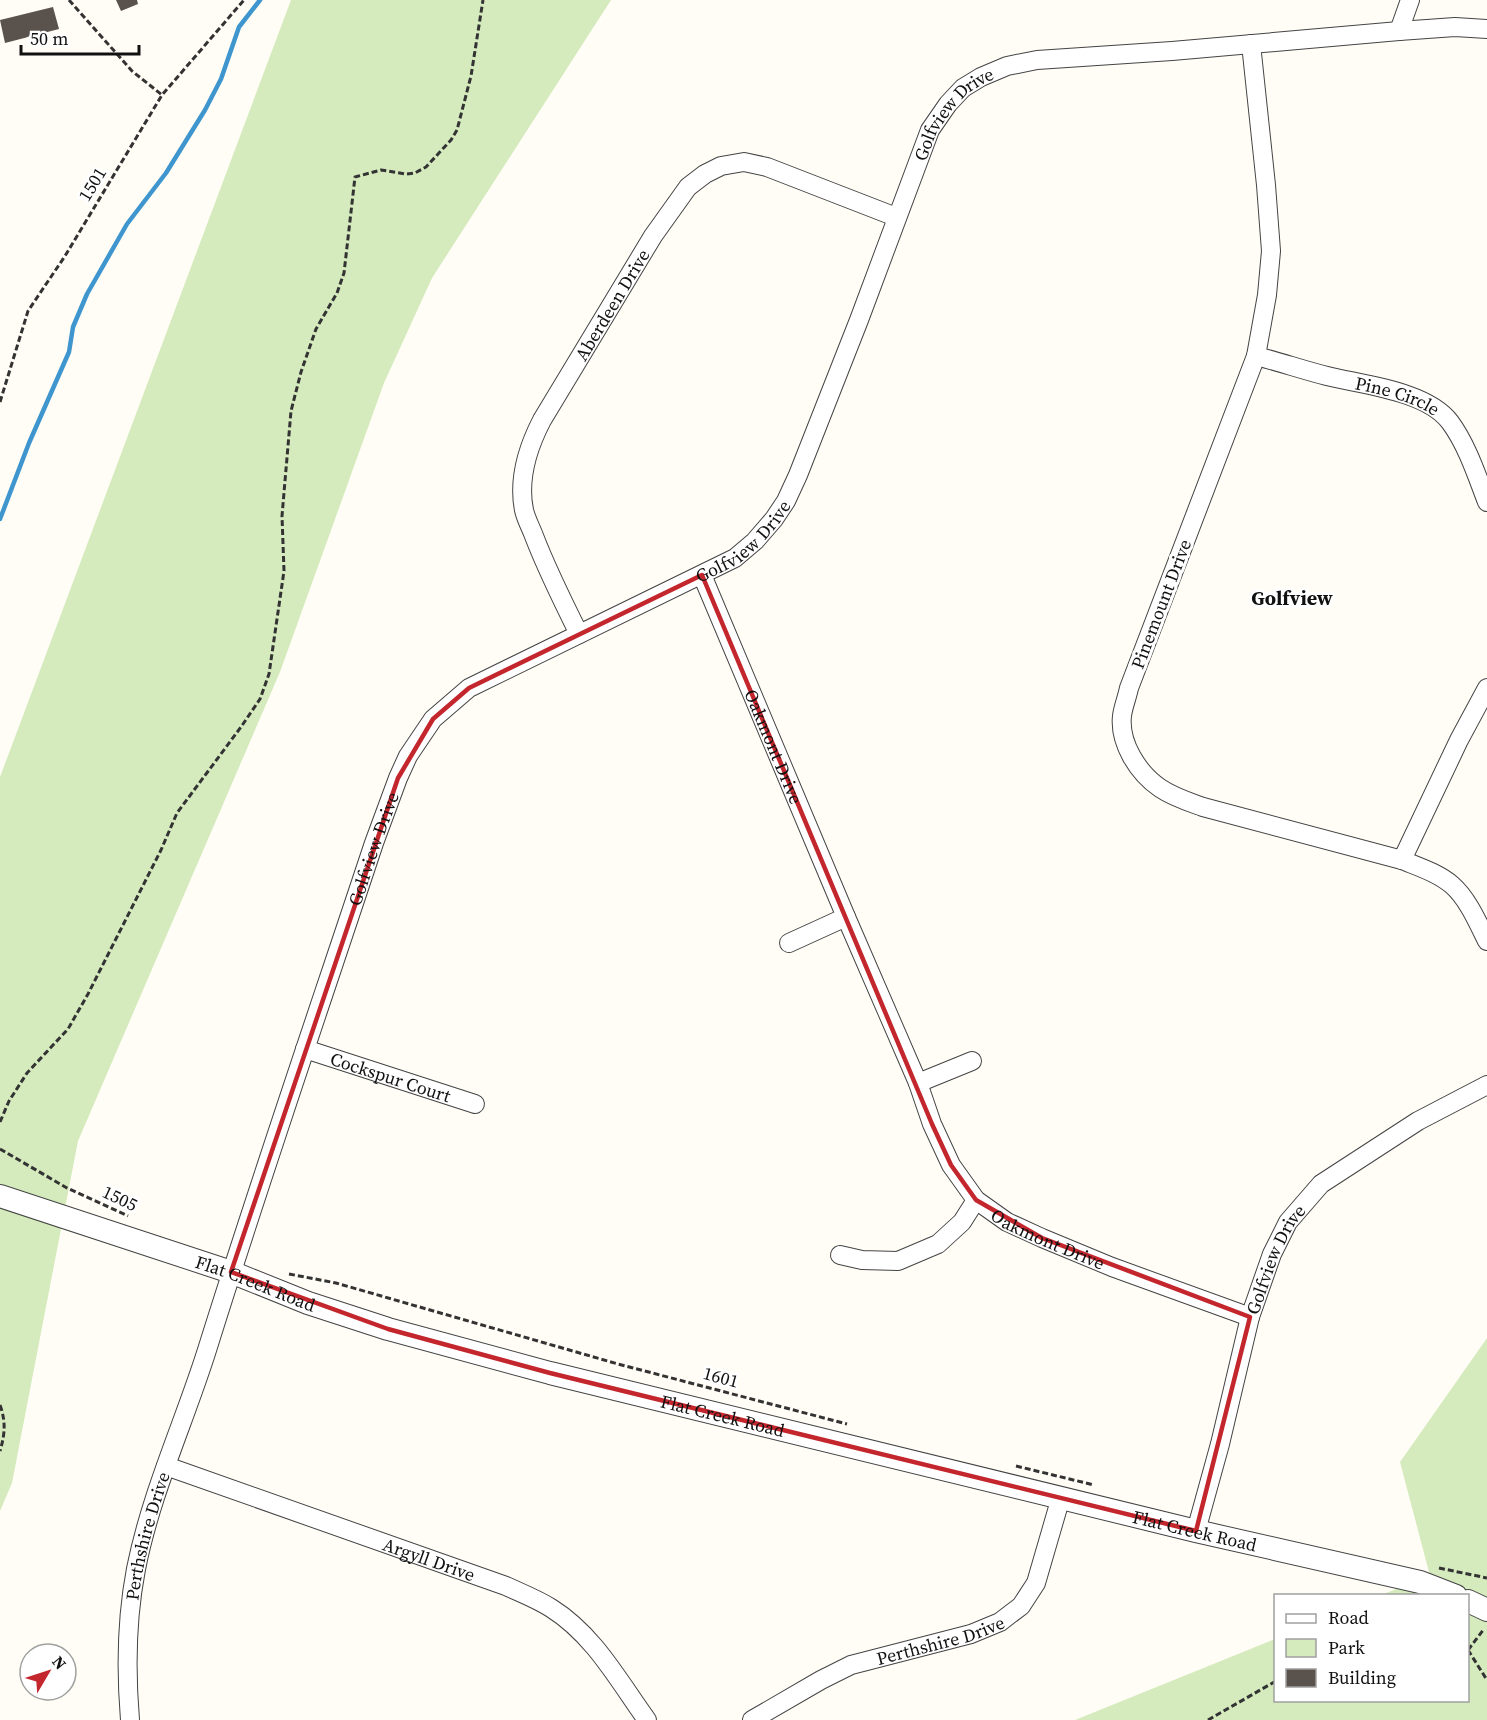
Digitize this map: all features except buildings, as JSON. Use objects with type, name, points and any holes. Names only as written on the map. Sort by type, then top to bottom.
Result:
[{"type":"street","points":[[1399,31],[1410,0]]},
{"type":"street","name":"Golfview Drive","points":[[204,1359],[305,1049],[386,810],[408,756],[433,719],[469,688],[735,558],[763,533],[786,501],[859,320],[930,130],[948,104],[963,88],[1007,66],[1037,60],[1455,27],[1487,29]]},
{"type":"street","name":"Pinemount Drive","points":[[1251,44],[1266,185],[1270,251],[1267,295],[1256,356],[1129,688],[1122,718],[1125,743],[1140,770],[1159,788],[1178,798],[1203,807],[1402,860],[1427,870],[1453,886],[1469,908],[1487,941]]},
{"type":"street","name":"Aberdeen Drive","points":[[579,634],[539,550],[524,510],[527,455],[542,420],[653,236],[688,187],[705,174],[722,166],[744,162],[767,167],[896,218]]},
{"type":"street","name":"Pine Circle","points":[[1256,356],[1328,376],[1370,384],[1432,407],[1450,422],[1471,460],[1487,502]]},
{"type":"street","name":"Oakmont Drive","points":[[702,574],[846,918],[918,1083],[932,1124],[951,1165],[976,1200],[1007,1222],[1041,1238],[1250,1317]]},
{"type":"street","points":[[1402,860],[1459,740],[1487,688]]},
{"type":"street","points":[[789,943],[846,918]]},
{"type":"street","name":"Cockspur Court","points":[[305,1049],[475,1104]]},
{"type":"street","points":[[918,1083],[972,1061]]},
{"type":"street","name":"Golfview Drive","points":[[1196,1531],[1220,1444],[1250,1317],[1272,1254],[1288,1222],[1321,1184],[1418,1121],[1487,1084]]},
{"type":"street","name":"Flat Creek Road","points":[[0,1196],[231,1272],[308,1303],[388,1329],[550,1373],[1196,1531],[1420,1582],[1451,1594]]},
{"type":"street","points":[[840,1255],[862,1260],[898,1261],[938,1244],[962,1222],[976,1200]]},
{"type":"street","name":"Perthshire Drive","points":[[130,1720],[130,1611],[133,1587],[149,1519],[204,1359]]},
{"type":"street","name":"Argyll Drive","points":[[166,1466],[506,1586],[551,1608],[571,1623],[604,1658],[647,1720]]},
{"type":"street","name":"Perthshire Drive","points":[[752,1720],[851,1665],[971,1634],[1000,1622],[1021,1606],[1036,1583],[1061,1497]]},
{"type":"street","points":[[1469,1601],[1487,1610]]},
{"type":"path","points":[[69,0],[132,71],[162,94]]},
{"type":"path","name":"1501","points":[[0,402],[28,311],[65,256],[162,94],[244,0]]},
{"type":"path","points":[[0,1122],[9,1101],[27,1072],[68,1029],[83,1003],[161,850],[177,813],[260,699],[270,674],[284,571],[282,516],[291,411],[301,372],[316,329],[337,293],[344,273],[355,177],[381,170],[415,173],[426,167],[452,140],[457,130],[471,76],[483,0]]},
{"type":"path","name":"1505","points":[[0,1149],[50,1179],[128,1217]]},
{"type":"path","name":"1601","points":[[279,1272],[336,1283],[618,1364],[855,1427]]},
{"type":"path","points":[[0,1406],[5,1418],[0,1451]]},
{"type":"path","points":[[1011,1464],[1099,1486]]},
{"type":"path","points":[[1469,1649],[1487,1625]]},
{"type":"path","points":[[1469,1652],[1487,1680]]},
{"type":"path","points":[[1208,1720],[1274,1682]]},
{"type":"highlighted area","points":[[702,575],[932,1124],[951,1165],[976,1200],[1042,1238],[1250,1317],[1196,1531],[550,1373],[388,1329],[231,1272],[398,778],[433,719],[469,688]]},
{"type":"green space","points":[[291,0],[611,0],[432,278],[384,383],[280,672],[78,1141],[12,1483],[0,1511],[0,777]]},
{"type":"green space","points":[[1487,1338],[1487,1720],[1075,1720],[1274,1639],[1274,1702],[1469,1702],[1469,1594],[1384,1594],[1430,1576],[1400,1462]]},
{"type":"waterway","points":[[0,519],[29,443],[69,352],[73,327],[87,294],[127,224],[166,173],[205,110],[221,79],[239,27],[260,0]]},
{"type":"district","name":"Golfview","points":[[1292,598]]}]
